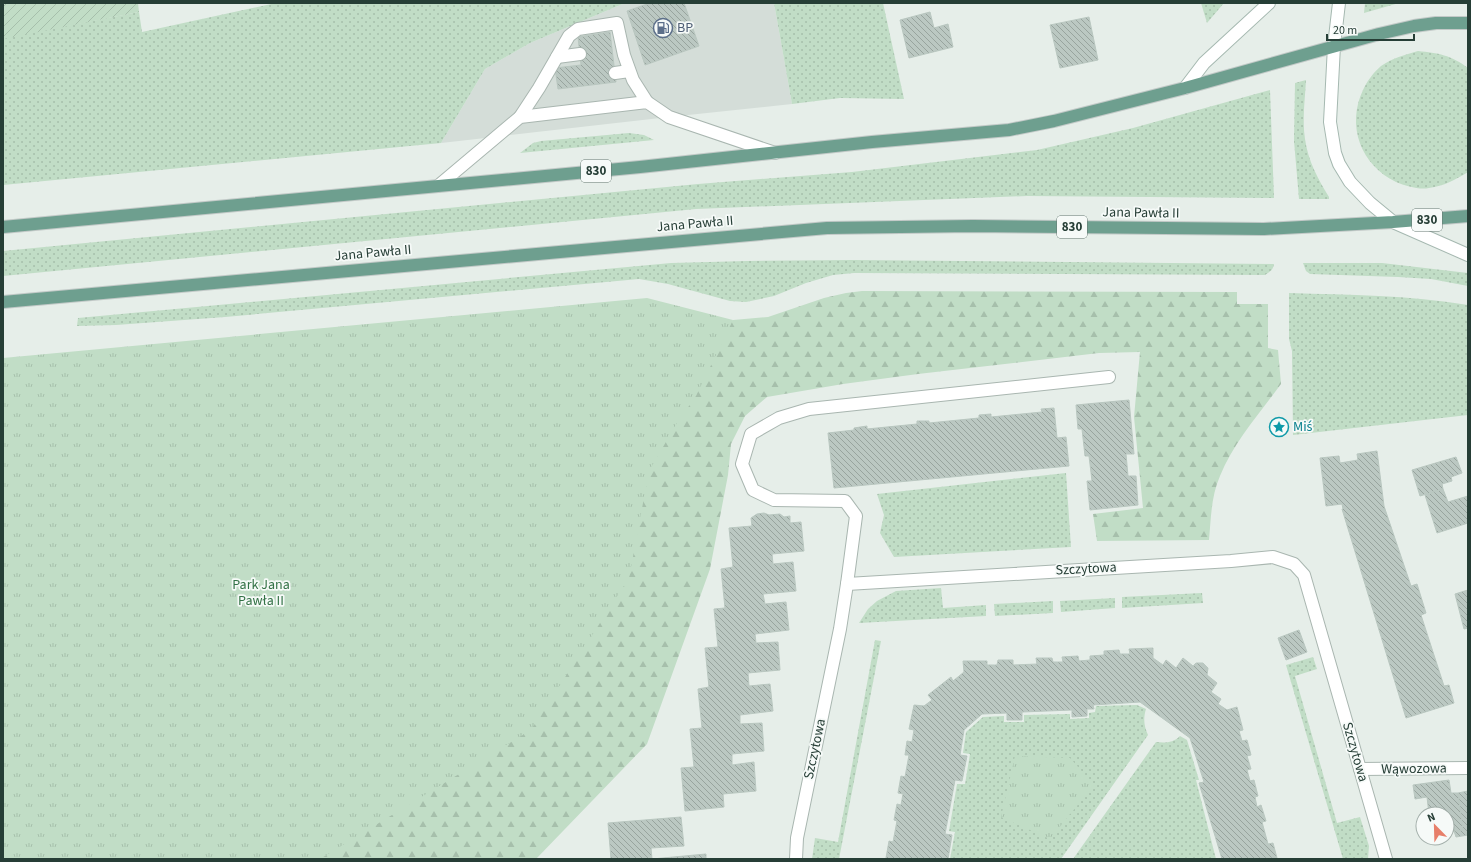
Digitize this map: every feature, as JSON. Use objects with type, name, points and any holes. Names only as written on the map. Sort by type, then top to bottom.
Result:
[{"type":"main road","name":"830","points":[[3,227],[632,168],[872,142],[1009,130],[1054,121],[1186,88],[1379,34],[1414,26],[1436,23],[1468,23]]},
{"type":"main road","name":"830","points":[[1393,222],[1466,214]]},
{"type":"main road","name":"Jana Pawła II","points":[[3,302],[827,228],[973,226],[1264,229],[1393,222]]},
{"type":"street","points":[[1186,88],[1204,63],[1270,3]]},
{"type":"street","points":[[1339,3],[1334,46],[1330,122],[1335,154],[1339,164],[1350,182],[1370,203],[1393,222],[1468,254]]},
{"type":"street","points":[[438,186],[520,117],[543,82],[569,36],[578,29],[617,23],[617,49],[629,71],[632,80],[647,102],[669,117],[775,153]]},
{"type":"street","points":[[557,57],[580,54]]},
{"type":"street","points":[[615,73],[629,71]]},
{"type":"street","points":[[543,82],[557,80]]},
{"type":"street","points":[[520,117],[647,102]]},
{"type":"street","points":[[847,584],[856,516],[845,501],[774,500],[753,490],[742,464],[751,434],[779,418],[810,409],[1109,377]]},
{"type":"street","name":"Szczytowa","points":[[796,859],[797,838],[840,629],[847,584],[1231,561],[1273,556],[1294,564],[1304,575],[1386,859]]},
{"type":"street","name":"Wąwozowa","points":[[1360,769],[1468,768]]},
{"type":"shaded area","points":[[625,3],[774,3],[792,104],[441,143],[485,69],[530,43]]},
{"type":"green space","points":[[3,3],[138,3],[139,12],[3,39]]},
{"type":"green space","points":[[276,3],[625,3],[530,43],[485,69],[441,143],[3,185],[3,38],[139,12],[142,32]]},
{"type":"green space","points":[[774,3],[883,3],[904,99],[840,98],[792,104]]},
{"type":"green space","points":[[1201,3],[1224,3],[1207,23]]},
{"type":"green space","points":[[1365,3],[1399,3],[1364,13]]},
{"type":"green space","points":[[1418,51],[1450,57],[1468,68],[1468,172],[1445,184],[1425,188],[1417,188],[1396,182],[1384,175],[1374,166],[1360,143],[1356,117],[1358,104],[1363,90],[1378,68],[1399,57]]},
{"type":"green space","points":[[1306,80],[1304,132],[1306,147],[1314,170],[1329,199],[1299,199],[1294,141],[1295,83]]},
{"type":"green space","points":[[1270,90],[1274,198],[1027,196],[696,209],[3,276],[3,251],[698,184],[852,172],[1037,150],[1133,128]]},
{"type":"green space","points":[[629,133],[644,135],[654,140],[520,153],[533,143],[541,141]]},
{"type":"green space","points":[[853,260],[1274,264],[1271,271],[1265,275],[854,273],[833,275],[806,283],[774,296],[746,302],[730,301],[668,284],[639,279],[225,317],[116,325],[77,326],[78,318],[671,263]]},
{"type":"green space","points":[[1303,263],[1382,263],[1468,273],[1468,286],[1431,279],[1310,274],[1306,271]]},
{"type":"green space","name":"Park Jana Pawła II","points":[[862,291],[1237,292],[1237,304],[1268,304],[1268,348],[1278,350],[1281,384],[1232,451],[1220,476],[1215,491],[1212,508],[1209,540],[1097,541],[1093,514],[1143,508],[1134,417],[1140,352],[1099,353],[918,374],[843,384],[767,397],[745,416],[731,444],[728,475],[710,569],[647,744],[536,859],[3,859],[3,493],[689,348],[733,320],[768,317],[824,298]]},
{"type":"green space","points":[[1289,293],[1401,297],[1468,305],[1468,415],[1293,435],[1292,351],[1289,339]]},
{"type":"green space","name":"Park Jana Pawła II","points":[[647,298],[733,320],[696,396],[677,423],[649,471],[629,578],[531,730],[320,859],[3,859],[3,358]]},
{"type":"green space","points":[[1066,473],[1071,547],[894,557],[880,533],[884,515],[877,494]]},
{"type":"green space","points":[[941,588],[943,608],[986,605],[986,616],[859,623],[868,609],[877,601],[896,591]]},
{"type":"green space","points":[[1202,593],[1203,603],[1122,608],[1122,597]]},
{"type":"green space","points":[[1115,598],[1115,608],[1061,612],[1060,601]]},
{"type":"green space","points":[[1053,601],[1053,613],[995,616],[994,604]]},
{"type":"green space","points":[[875,640],[881,641],[839,859],[812,859],[815,838],[838,842]]},
{"type":"green space","points":[[1313,657],[1317,669],[1295,676],[1337,823],[1360,817],[1369,846],[1368,859],[1343,859],[1286,665]]},
{"type":"green space","points":[[1137,705],[1146,709],[1144,722],[1148,735],[1061,859],[950,859],[955,832],[949,831],[957,784],[965,784],[970,754],[963,753],[966,732],[983,717],[1004,716],[1004,722],[1024,722],[1024,715],[1070,714],[1070,719],[1089,718],[1089,713],[1095,712],[1096,706]]},
{"type":"green space","points":[[1180,736],[1187,740],[1199,780],[1196,780],[1216,859],[1073,859],[1156,742],[1169,742]]},
{"type":"green space","points":[[1015,756],[1070,758],[1094,785],[1050,839],[1001,817]]},
{"type":"building","name":"BP","points":[[650,3],[684,3],[699,46],[645,65],[627,11]]},
{"type":"building","points":[[930,12],[934,28],[948,24],[953,47],[909,58],[900,20]]},
{"type":"building","points":[[1089,17],[1098,60],[1060,68],[1050,25]]},
{"type":"building","points":[[610,32],[616,82],[558,89],[555,68],[581,65],[578,37]]},
{"type":"building","points":[[1129,400],[1134,454],[1126,454],[1128,476],[1136,476],[1138,505],[1090,510],[1087,481],[1092,481],[1089,456],[1085,456],[1082,429],[1078,429],[1076,405]]},
{"type":"building","points":[[1054,408],[1057,438],[1066,437],[1069,466],[834,488],[828,433],[854,430],[854,428],[867,426],[867,429],[917,424],[917,421],[929,421],[929,423],[979,418],[979,415],[991,414],[991,417],[1042,412],[1041,409]]},
{"type":"building","points":[[1377,451],[1384,506],[1411,586],[1417,584],[1426,613],[1421,615],[1444,686],[1449,685],[1454,703],[1406,718],[1342,509],[1342,504],[1326,506],[1320,458],[1339,456],[1340,463],[1358,460],[1357,454]]},
{"type":"building","points":[[1456,457],[1462,473],[1451,477],[1452,481],[1442,484],[1443,489],[1420,496],[1412,470]]},
{"type":"building","points":[[1443,489],[1448,502],[1468,496],[1468,523],[1437,533],[1425,495]]},
{"type":"building","points":[[764,513],[769,515],[780,514],[784,517],[790,516],[790,523],[801,522],[804,551],[772,554],[773,564],[793,562],[796,591],[763,594],[765,604],[786,602],[789,630],[755,634],[756,643],[778,642],[780,670],[748,673],[749,686],[770,684],[773,711],[740,715],[740,724],[762,723],[764,751],[732,754],[732,765],[754,762],[756,791],[723,794],[724,807],[685,811],[681,768],[694,767],[690,729],[702,728],[698,689],[709,687],[705,648],[718,647],[714,609],[725,608],[721,569],[733,567],[729,528],[752,526],[751,518],[757,514]]},
{"type":"building","points":[[1468,590],[1468,628],[1464,629],[1455,594]]},
{"type":"building","points":[[1299,630],[1307,652],[1286,660],[1278,638]]},
{"type":"building","points":[[1153,648],[1153,658],[1163,665],[1166,660],[1176,668],[1183,658],[1193,666],[1196,663],[1203,663],[1208,668],[1207,675],[1217,683],[1211,692],[1221,699],[1218,704],[1227,710],[1237,707],[1243,730],[1239,731],[1242,741],[1247,740],[1251,755],[1247,756],[1251,769],[1247,770],[1250,781],[1254,780],[1258,796],[1255,797],[1257,807],[1261,805],[1266,821],[1262,822],[1268,844],[1273,843],[1277,858],[1222,859],[1199,783],[1204,782],[1190,738],[1140,702],[1093,705],[1094,709],[1087,709],[1087,716],[1072,717],[1072,710],[1022,712],[1022,720],[1007,720],[1007,713],[982,714],[964,730],[960,755],[967,756],[962,781],[955,780],[945,834],[952,835],[948,859],[886,858],[889,841],[893,842],[897,821],[894,820],[897,804],[901,805],[903,794],[898,793],[901,776],[905,777],[909,755],[905,755],[907,741],[912,742],[914,730],[909,729],[914,705],[924,706],[932,700],[928,695],[951,677],[953,681],[964,672],[963,661],[987,661],[987,665],[997,665],[998,660],[1013,660],[1013,665],[1037,664],[1036,658],[1052,658],[1053,662],[1063,662],[1062,657],[1078,656],[1079,661],[1090,660],[1090,656],[1104,655],[1104,651],[1119,650],[1120,654],[1130,654],[1129,649]]},
{"type":"building","points":[[1449,780],[1451,793],[1458,793],[1463,830],[1455,831],[1455,806],[1428,806],[1427,797],[1415,799],[1413,785]]},
{"type":"building","points":[[1468,791],[1468,835],[1456,837],[1455,831],[1463,830],[1458,793]]},
{"type":"building","points":[[681,817],[684,846],[651,848],[652,859],[611,859],[608,823]]},
{"type":"building","points":[[706,854],[706,859],[652,859]]},
{"type":"place","name":"BP","points":[[663,28]]},
{"type":"place","name":"Miś","points":[[1279,427]]}]
